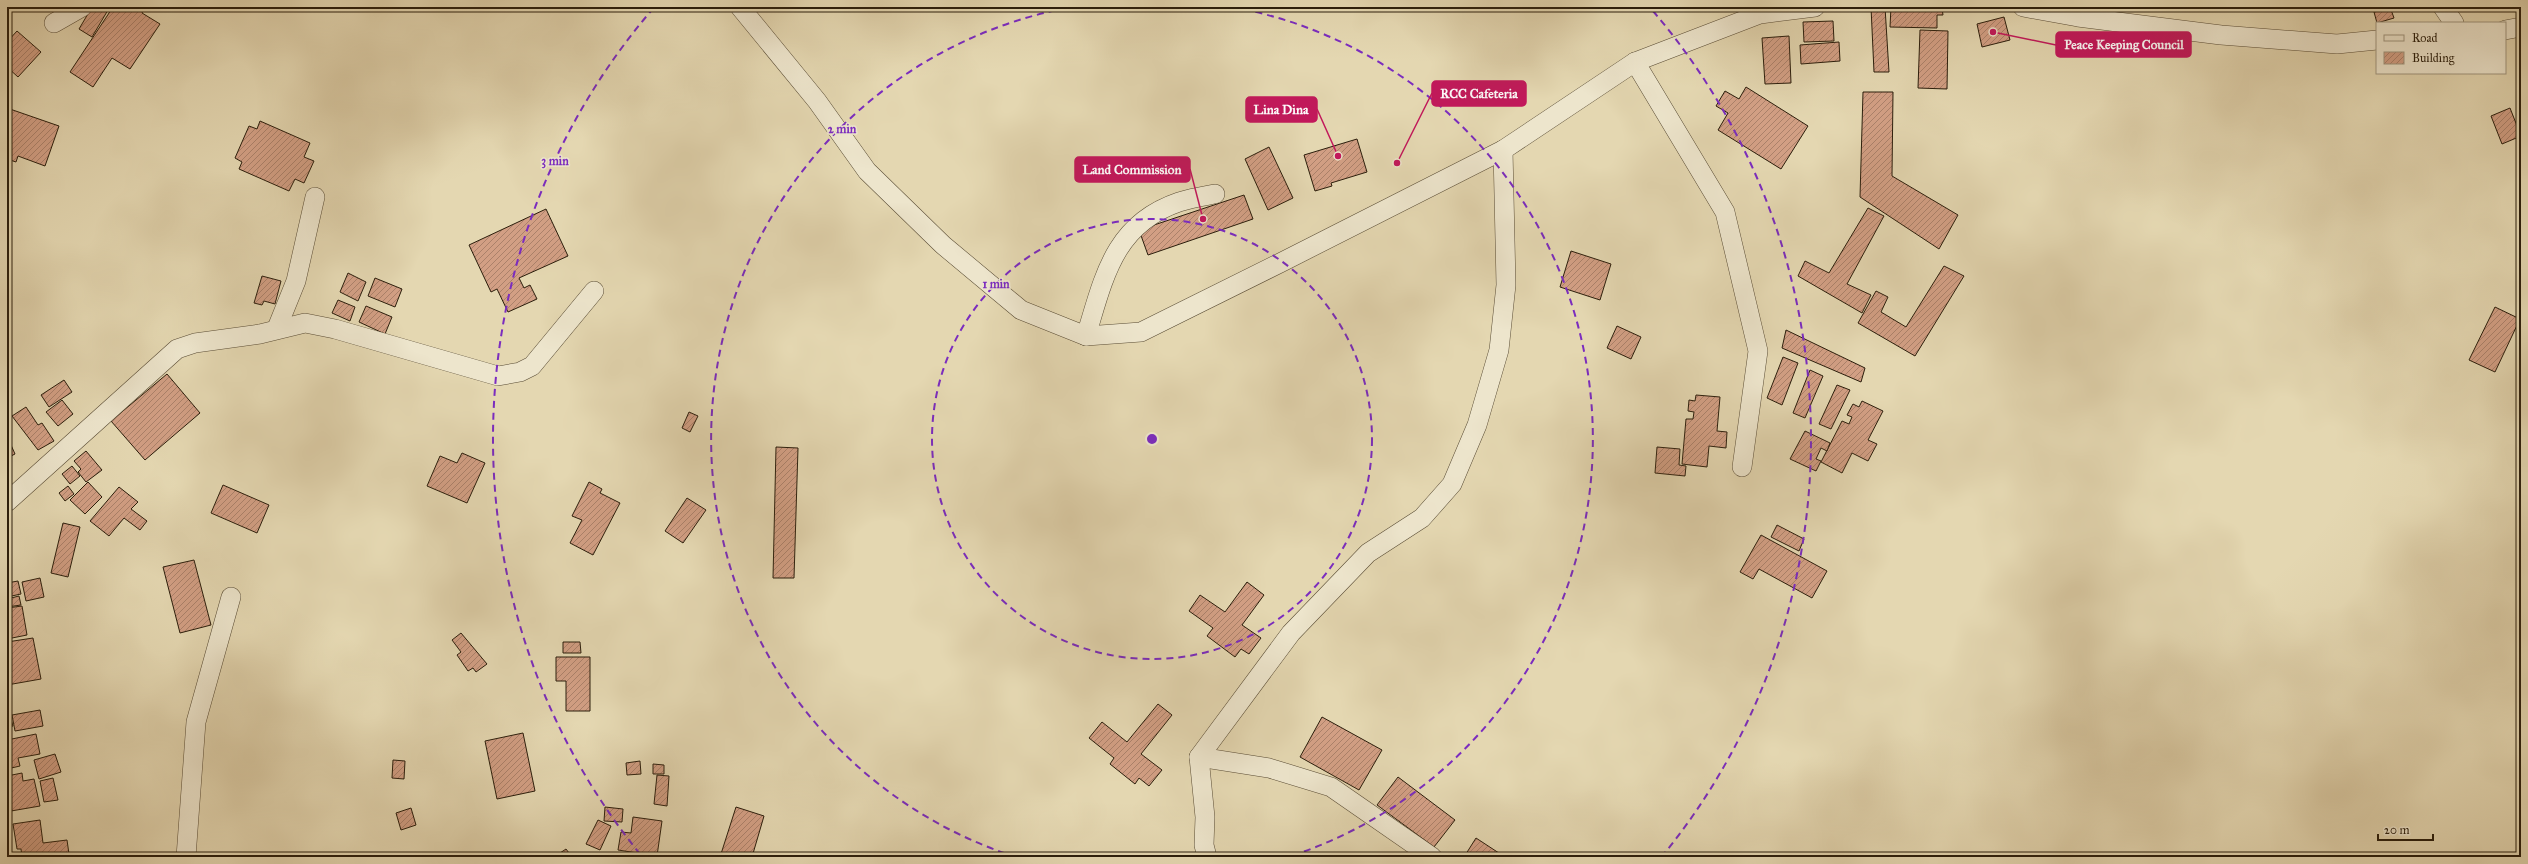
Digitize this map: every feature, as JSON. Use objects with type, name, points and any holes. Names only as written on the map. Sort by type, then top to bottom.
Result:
[{"type":"street","points":[[54,23],[82,7]]},
{"type":"street","points":[[740,7],[817,101],[867,171],[943,245],[1021,310],[1086,336],[1141,332],[1503,150],[1635,62],[1760,14],[1815,7]]},
{"type":"street","points":[[2023,7],[2078,17],[2221,35],[2337,44],[2376,40]]},
{"type":"street","points":[[2443,7],[2452,22]]},
{"type":"street","points":[[2506,30],[2521,27]]},
{"type":"street","points":[[1635,62],[1725,212],[1758,351],[1742,467]]},
{"type":"street","points":[[1206,857],[1204,845],[1205,817],[1199,757],[1290,633],[1368,553],[1422,518],[1452,484],[1477,425],[1499,350],[1506,285],[1503,150]]},
{"type":"street","points":[[1086,336],[1103,281],[1119,245],[1142,221],[1179,202],[1215,194]]},
{"type":"street","points":[[277,328],[296,281],[315,197]]},
{"type":"street","points":[[7,502],[177,349],[195,343],[260,334],[277,328],[305,323],[335,329],[498,376],[520,372],[532,366],[594,291]]},
{"type":"street","points":[[186,857],[196,722],[231,596]]},
{"type":"street","points":[[1199,757],[1269,768],[1331,787],[1432,857]]},
{"type":"building","points":[[92,7],[102,7],[108,10],[92,37],[79,29]]},
{"type":"building","points":[[113,7],[145,7],[142,13],[160,24],[130,69],[112,58],[93,87],[70,72]]},
{"type":"building","points":[[1871,7],[1885,7],[1889,72],[1874,72]]},
{"type":"building","points":[[1891,7],[1942,8],[1943,15],[1937,15],[1937,28],[1890,27]]},
{"type":"building","points":[[2390,7],[2394,18],[2377,22],[2374,12]]},
{"type":"building","points":[[2004,17],[2010,40],[1982,47],[1977,24]]},
{"type":"building","points":[[1833,21],[1834,41],[1804,42],[1803,22]]},
{"type":"building","points":[[1920,30],[1948,31],[1947,89],[1918,88]]},
{"type":"building","points":[[17,31],[41,52],[18,77],[7,67],[7,42]]},
{"type":"building","points":[[1789,36],[1791,83],[1765,84],[1762,38]]},
{"type":"building","points":[[1839,42],[1840,61],[1801,64],[1800,45]]},
{"type":"building","points":[[1746,87],[1808,126],[1781,169],[1718,130],[1728,113],[1716,106],[1725,91],[1739,99]]},
{"type":"building","points":[[1863,92],[1893,92],[1892,176],[1958,215],[1939,249],[1860,197]]},
{"type":"building","points":[[7,108],[59,126],[45,166],[18,156],[16,162],[7,159]]},
{"type":"building","points":[[2510,108],[2521,136],[2502,144],[2491,116]]},
{"type":"building","points":[[260,121],[310,143],[304,157],[314,161],[304,183],[295,179],[289,191],[239,169],[242,162],[235,158],[249,126],[257,129]]},
{"type":"building","points":[[1357,139],[1367,172],[1331,183],[1332,186],[1315,191],[1304,155]]},
{"type":"building","points":[[1269,147],[1293,198],[1268,210],[1245,159]]},
{"type":"building","points":[[1244,195],[1253,219],[1148,255],[1139,230]]},
{"type":"building","points":[[1868,208],[1884,216],[1847,284],[1871,295],[1862,313],[1798,276],[1805,261],[1829,273]]},
{"type":"building","points":[[546,209],[568,256],[519,278],[524,288],[530,285],[537,299],[508,312],[497,289],[491,292],[469,245]]},
{"type":"building","points":[[1571,251],[1611,264],[1600,300],[1560,287]]},
{"type":"building","points":[[1944,266],[1964,276],[1915,356],[1858,323],[1876,291],[1888,297],[1881,312],[1906,327]]},
{"type":"building","points":[[348,273],[366,282],[358,301],[340,292]]},
{"type":"building","points":[[262,276],[281,281],[275,304],[264,301],[262,305],[254,303]]},
{"type":"building","points":[[375,278],[402,289],[395,307],[368,296]]},
{"type":"building","points":[[338,300],[355,307],[350,321],[332,313]]},
{"type":"building","points":[[366,306],[392,317],[385,334],[359,322]]},
{"type":"building","points":[[2495,307],[2520,319],[2495,372],[2469,360]]},
{"type":"building","points":[[1617,326],[1641,337],[1631,359],[1607,348]]},
{"type":"building","points":[[1786,330],[1865,368],[1861,382],[1782,348]]},
{"type":"building","points":[[1783,357],[1798,363],[1782,405],[1767,398]]},
{"type":"building","points":[[1810,370],[1823,376],[1805,418],[1793,413]]},
{"type":"building","points":[[167,374],[200,413],[145,460],[111,421]]},
{"type":"building","points":[[64,380],[72,392],[49,407],[41,395]]},
{"type":"building","points":[[1837,385],[1850,390],[1831,429],[1819,424]]},
{"type":"building","points":[[7,391],[10,408],[7,409]]},
{"type":"building","points":[[1696,395],[1720,397],[1717,431],[1727,432],[1726,448],[1709,446],[1707,467],[1682,464],[1686,419],[1693,419],[1694,412],[1688,411],[1689,400],[1695,401]]},
{"type":"building","points":[[62,400],[73,414],[58,426],[46,412]]},
{"type":"building","points":[[1862,401],[1883,411],[1868,440],[1877,444],[1868,461],[1852,453],[1842,473],[1821,462],[1842,421],[1849,424],[1852,417],[1847,415],[1853,404],[1859,407]]},
{"type":"building","points":[[26,407],[38,425],[42,423],[54,441],[38,450],[12,416]]},
{"type":"building","points":[[689,412],[698,416],[690,432],[682,428]]},
{"type":"building","points":[[1805,431],[1830,443],[1827,451],[1821,448],[1816,459],[1821,461],[1816,471],[1790,459]]},
{"type":"building","points":[[7,436],[15,454],[7,458]]},
{"type":"building","points":[[776,447],[798,448],[794,578],[773,578]]},
{"type":"building","points":[[1657,447],[1680,449],[1679,465],[1686,466],[1685,476],[1655,473]]},
{"type":"building","points":[[86,451],[102,470],[86,482],[78,472],[81,469],[74,461]]},
{"type":"building","points":[[462,453],[485,463],[467,503],[427,486],[440,456],[457,463]]},
{"type":"building","points":[[72,466],[80,476],[70,484],[62,474]]},
{"type":"building","points":[[88,482],[102,497],[85,514],[70,500]]},
{"type":"building","points":[[589,482],[602,489],[600,493],[620,503],[593,555],[570,543],[582,520],[572,516]]},
{"type":"building","points":[[223,485],[269,505],[257,533],[211,513]]},
{"type":"building","points":[[68,486],[74,494],[65,501],[59,493]]},
{"type":"building","points":[[119,487],[138,502],[131,509],[147,521],[140,530],[124,518],[109,536],[90,521]]},
{"type":"building","points":[[687,498],[706,510],[683,543],[665,531]]},
{"type":"building","points":[[63,523],[80,527],[68,577],[51,573]]},
{"type":"building","points":[[1777,525],[1804,539],[1799,551],[1771,537]]},
{"type":"building","points":[[1761,535],[1827,571],[1812,598],[1759,569],[1753,579],[1740,572]]},
{"type":"building","points":[[194,560],[211,625],[180,633],[163,567]]},
{"type":"building","points":[[40,578],[44,597],[26,601],[22,582]]},
{"type":"building","points":[[18,581],[21,594],[7,597],[7,583]]},
{"type":"building","points":[[1247,582],[1264,595],[1242,625],[1261,638],[1249,654],[1241,649],[1235,657],[1207,636],[1213,628],[1189,611],[1200,595],[1225,612]]},
{"type":"building","points":[[19,596],[21,605],[7,607],[7,599]]},
{"type":"building","points":[[22,606],[27,635],[7,639],[7,608]]},
{"type":"building","points":[[461,633],[487,664],[476,672],[473,668],[468,671],[457,655],[461,652],[452,640]]},
{"type":"building","points":[[33,638],[41,679],[7,685],[7,642]]},
{"type":"building","points":[[563,642],[580,642],[581,653],[563,653]]},
{"type":"building","points":[[556,657],[590,657],[590,711],[566,711],[566,681],[556,681]]},
{"type":"building","points":[[1158,704],[1172,715],[1141,754],[1162,770],[1149,786],[1139,778],[1135,784],[1110,764],[1114,758],[1089,738],[1102,722],[1127,742]]},
{"type":"building","points":[[7,706],[13,726],[7,728]]},
{"type":"building","points":[[40,710],[43,726],[15,731],[12,715]]},
{"type":"building","points":[[1322,717],[1382,750],[1359,790],[1300,757]]},
{"type":"building","points":[[523,733],[535,791],[497,799],[485,741]]},
{"type":"building","points":[[36,734],[40,754],[18,758],[20,766],[7,769],[7,740]]},
{"type":"building","points":[[55,754],[61,772],[39,779],[34,760]]},
{"type":"building","points":[[393,760],[405,761],[404,779],[392,778]]},
{"type":"building","points":[[640,761],[641,774],[627,775],[626,763]]},
{"type":"building","points":[[653,764],[664,765],[664,774],[653,774]]},
{"type":"building","points":[[22,773],[23,781],[34,779],[40,806],[11,811],[7,793],[7,776]]},
{"type":"building","points":[[657,775],[669,776],[667,806],[654,804]]},
{"type":"building","points":[[1398,777],[1455,820],[1434,847],[1377,805]]},
{"type":"building","points":[[53,778],[58,800],[44,802],[40,781]]},
{"type":"building","points":[[605,807],[623,809],[622,822],[604,821]]},
{"type":"building","points":[[736,807],[764,816],[752,857],[720,857]]},
{"type":"building","points":[[411,808],[416,825],[401,830],[396,813]]},
{"type":"building","points":[[633,817],[662,821],[657,856],[618,850],[621,832],[631,833]]},
{"type":"building","points":[[40,820],[43,843],[67,840],[69,854],[22,857],[21,849],[17,849],[13,824]]},
{"type":"building","points":[[598,820],[611,826],[600,850],[586,844]]},
{"type":"building","points":[[1476,838],[1505,857],[1464,857]]},
{"type":"building","points":[[566,849],[572,857],[554,857]]},
{"type":"place","name":"Peace Keeping Council","points":[[1993,32]]},
{"type":"place","name":"Lina Dina","points":[[1338,156]]},
{"type":"place","name":"RCC Cafeteria","points":[[1397,163]]},
{"type":"place","name":"Land Commission","points":[[1203,219]]}]
